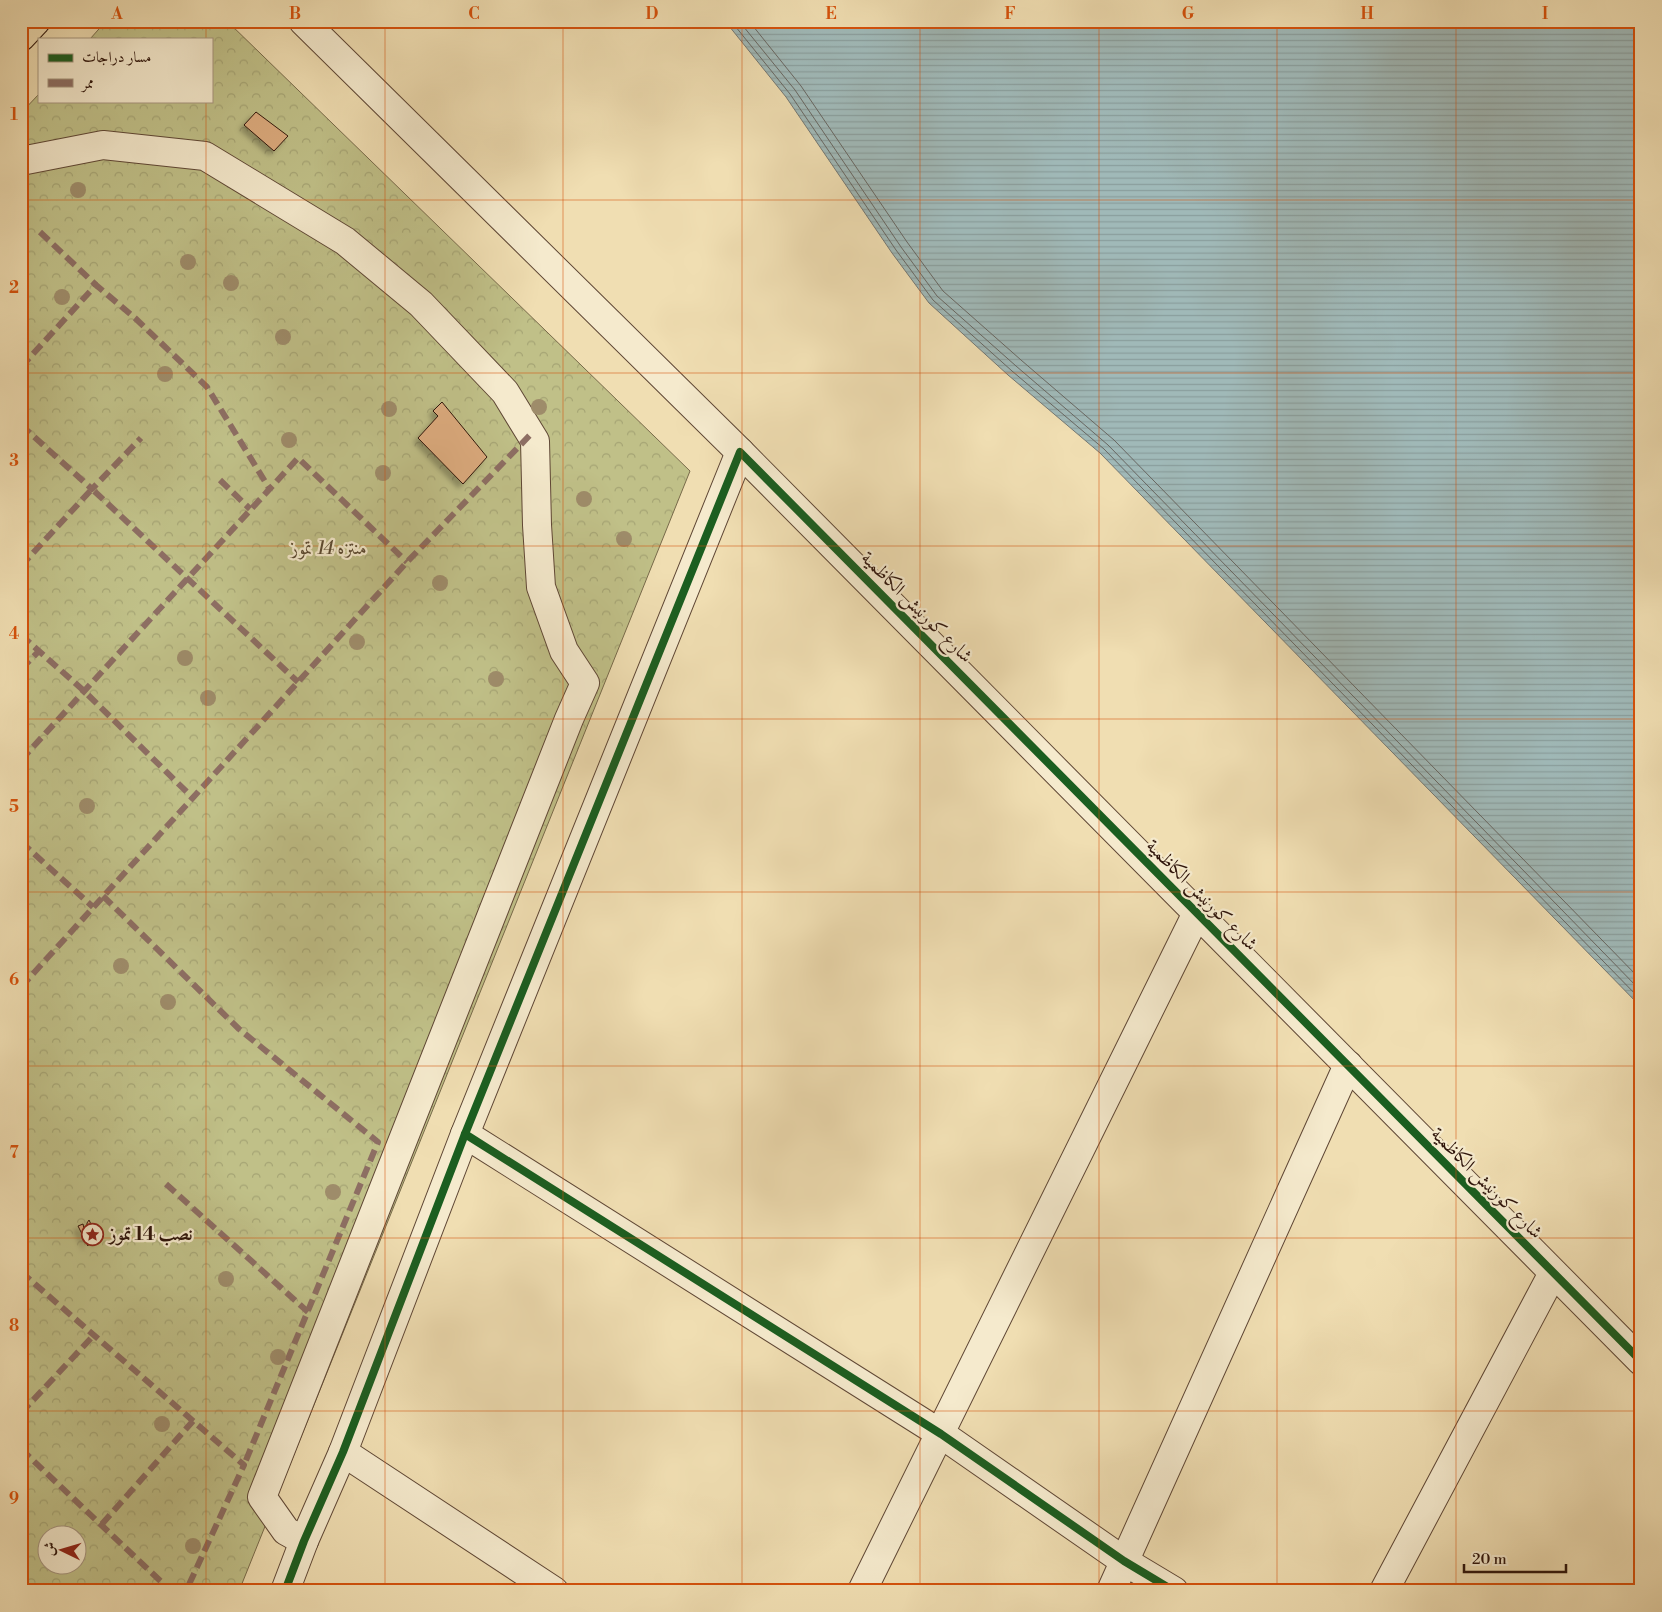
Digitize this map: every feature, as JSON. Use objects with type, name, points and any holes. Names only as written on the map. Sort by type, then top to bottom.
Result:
[{"type":"main road","points":[[21,37],[36,21]]},
{"type":"street","name":"شارع كورنيش الكاظمية","points":[[303,21],[740,452],[1641,1361]]},
{"type":"street","points":[[21,161],[103,145],[205,156],[345,241],[421,304],[505,392],[535,441],[541,587],[564,650],[585,683],[565,728],[262,1496],[286,1531],[304,1540]]},
{"type":"street","points":[[284,1591],[304,1540],[343,1452],[465,1134],[740,452]]},
{"type":"street","points":[[862,1591],[1197,912]]},
{"type":"street","points":[[1111,1591],[1348,1065]]},
{"type":"street","points":[[465,1134],[941,1434],[1124,1561],[1174,1591]]},
{"type":"street","points":[[1384,1591],[1553,1272]]},
{"type":"street","points":[[343,1452],[554,1591]]},
{"type":"green space","name":"منتزه 14 تموز","points":[[106,21],[227,21],[690,471],[239,1591],[21,1591],[21,113],[38,95],[38,102],[212,102],[212,38],[91,38]]},
{"type":"water","points":[[725,21],[1641,21],[1641,1007],[1100,453],[1008,375],[929,303],[892,253],[786,97]]},
{"type":"building","points":[[256,112],[288,136],[274,151],[244,125]]},
{"type":"building","points":[[442,402],[487,457],[463,484],[418,438],[438,416],[433,411]]},
{"type":"building","points":[[89,1220],[99,1241],[93,1239],[87,1232]]},
{"type":"building","points":[[83,1224],[88,1246],[78,1226]]},
{"type":"marked path","points":[[40,232],[96,285]]},
{"type":"marked path","points":[[21,367],[96,285],[135,318],[207,387],[269,488]]},
{"type":"marked path","points":[[21,425],[92,489],[141,438]]},
{"type":"marked path","points":[[21,987],[407,562],[531,434]]},
{"type":"marked path","points":[[21,760],[298,458],[407,562]]},
{"type":"marked path","points":[[220,480],[250,509]]},
{"type":"marked path","points":[[21,566],[92,489],[298,682]]},
{"type":"marked path","points":[[21,635],[84,691],[193,798]]},
{"type":"marked path","points":[[21,669],[39,651]]},
{"type":"marked path","points":[[21,842],[93,907]]},
{"type":"marked path","points":[[103,896],[239,1029],[378,1142],[244,1465]]},
{"type":"marked path","points":[[166,1184],[308,1312]]},
{"type":"marked path","points":[[21,1272],[244,1465],[186,1591]]},
{"type":"marked path","points":[[21,1413],[94,1335]]},
{"type":"marked path","points":[[102,1524],[193,1421]]},
{"type":"marked path","points":[[21,1449],[171,1591]]},
{"type":"cycle path","points":[[285,1591],[304,1541],[343,1452],[465,1134],[740,452],[1641,1361]]},
{"type":"cycle path","points":[[465,1134],[941,1434],[1124,1561],[1174,1591]]},
{"type":"place","name":"نصب 14 تموز","points":[[93,1234]]}]
